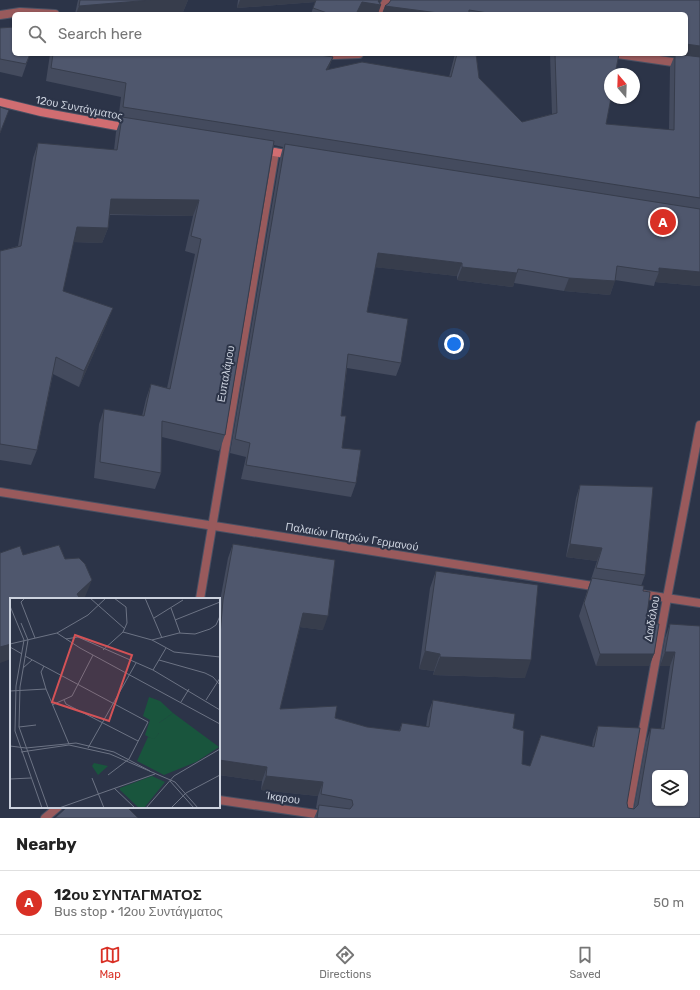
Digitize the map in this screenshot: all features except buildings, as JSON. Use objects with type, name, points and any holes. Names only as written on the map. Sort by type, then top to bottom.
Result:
[{"type":"main road","name":"12ου Συντάγματος","points":[[0,102],[42,112],[134,129]]},
{"type":"main road","points":[[251,148],[298,156]]},
{"type":"street","points":[[380,12],[387,0]]},
{"type":"street","points":[[20,12],[39,12]]},
{"type":"street","points":[[0,16],[12,13]]},
{"type":"street","points":[[632,56],[700,66]]},
{"type":"street","name":"Ευπαλάμου","points":[[200,598],[275,152]]},
{"type":"street","name":"Δαιδάλου","points":[[627,818],[700,425]]},
{"type":"street","name":"Παλαιών Πατρών Γερμανού","points":[[0,492],[604,588]]},
{"type":"street","points":[[635,593],[700,604]]},
{"type":"street","name":"Ίκαρου","points":[[220,800],[343,818]]},
{"type":"street","points":[[46,818],[57,808]]},
{"type":"place","name":"12ου ΣΥΝΤΑΓΜΑΤΟΣ","points":[[663,222]]}]
